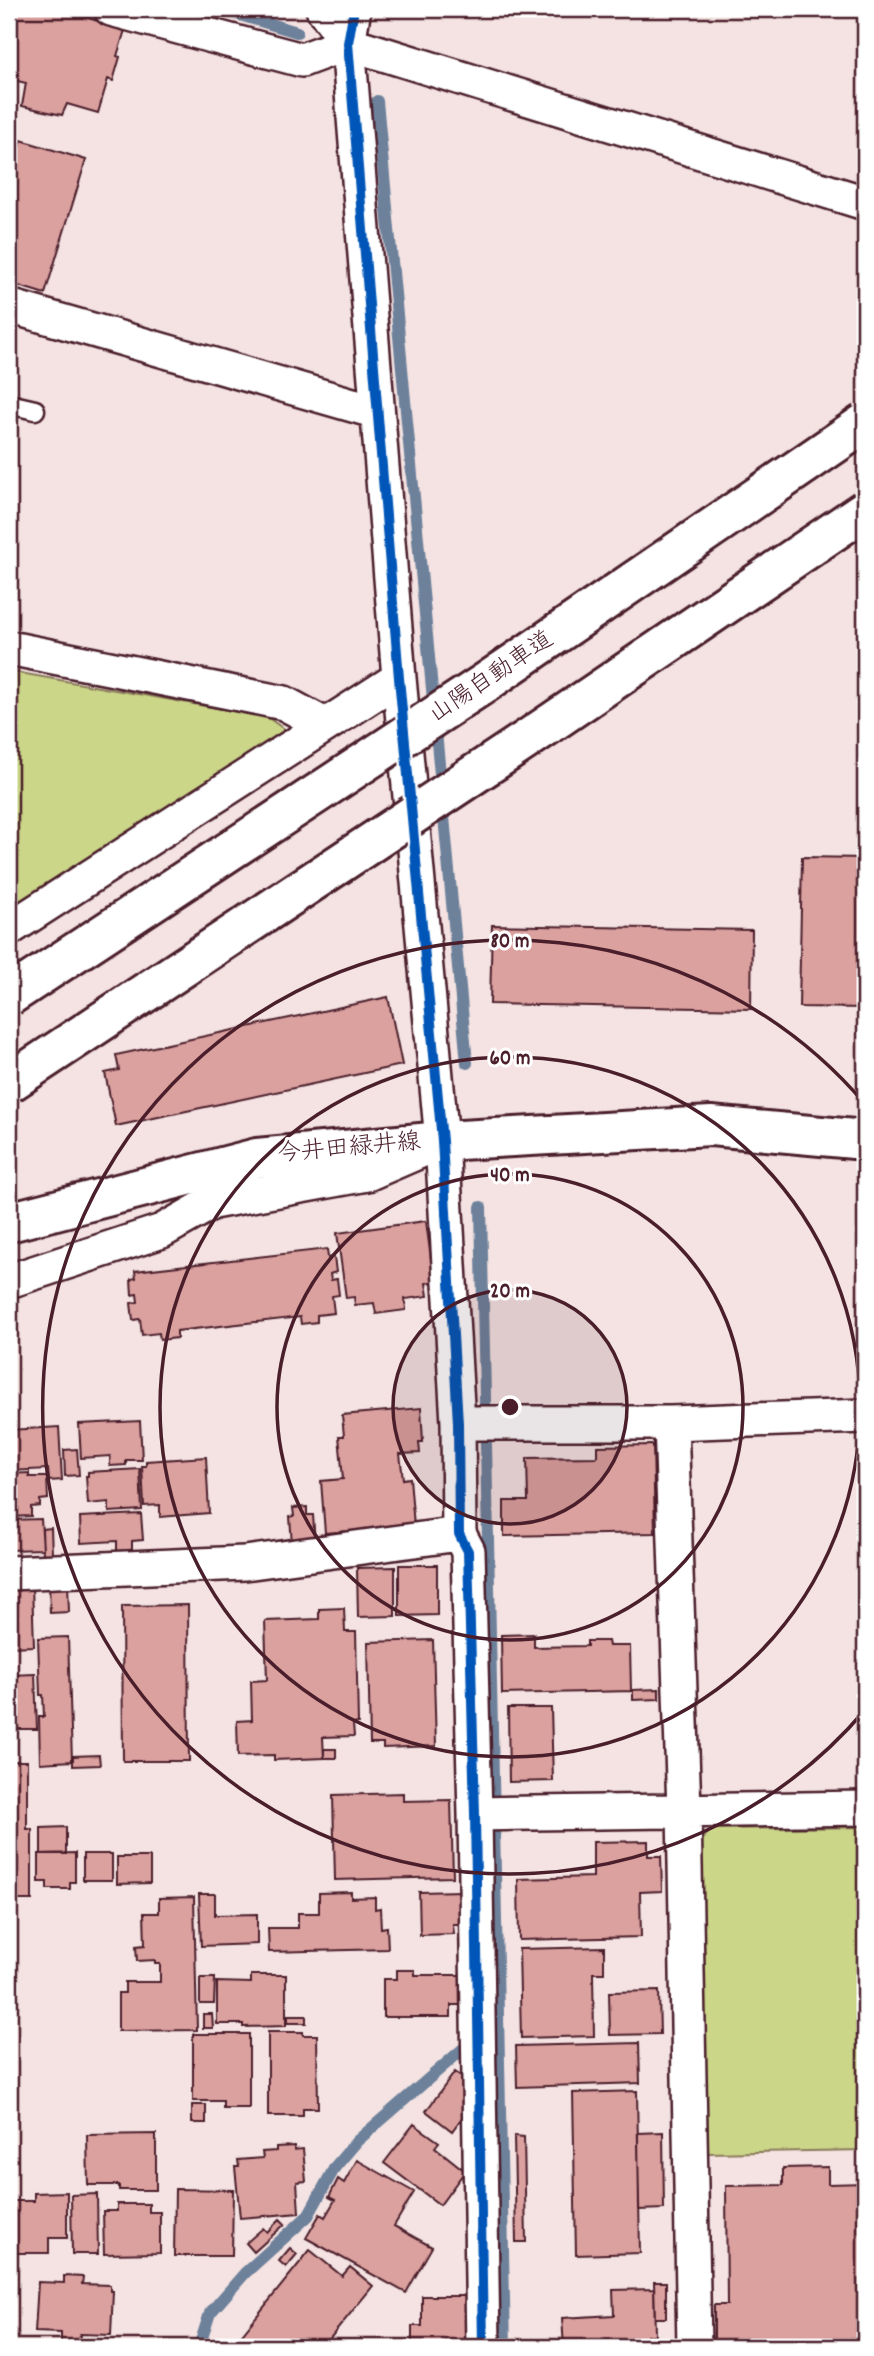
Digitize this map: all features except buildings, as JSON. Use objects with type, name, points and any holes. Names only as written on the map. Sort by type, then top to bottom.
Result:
[{"type":"main road","name":"山陽自動車道","points":[[9,996],[485,683],[865,423]]},
{"type":"main road","points":[[9,1083],[526,740],[865,510]]},
{"type":"main road","name":"今井田緑井線","points":[[9,1222],[257,1158],[442,1141],[711,1126],[865,1140]]},
{"type":"street","points":[[111,9],[302,60],[348,43]]},
{"type":"street","points":[[323,9],[348,43],[865,203]]},
{"type":"street","points":[[355,9],[348,43],[399,678],[442,1141],[458,1423],[459,1534],[468,1551],[475,1814],[482,2347]]},
{"type":"street","points":[[9,306],[377,412]]},
{"type":"street","points":[[9,648],[284,703],[325,725]]},
{"type":"street","points":[[9,929],[399,678]]},
{"type":"street","points":[[9,1281],[162,1231],[213,1202],[367,1174],[442,1141]]},
{"type":"street","points":[[458,1423],[671,1423],[865,1416]]},
{"type":"street","points":[[671,1423],[684,1810],[694,2347]]},
{"type":"street","points":[[9,1573],[245,1563],[459,1534]]},
{"type":"street","points":[[475,1814],[865,1808]]},
{"type":"lane","points":[[9,404],[35,410]]},
{"type":"green space","points":[[9,671],[267,717],[295,737],[9,918]]},
{"type":"green space","points":[[865,1827],[865,2150],[708,2153],[701,1842],[711,1829]]},
{"type":"waterway","points":[[220,9],[297,32]]},
{"type":"waterway","points":[[377,101],[467,1063]]},
{"type":"waterway","points":[[481,1207],[505,2347]]},
{"type":"waterway","points":[[199,2347],[210,2313],[245,2273],[308,2216],[335,2167],[357,2141],[464,2048]]},
{"type":"cycle path","points":[[354,9],[348,43],[399,678],[442,1141],[458,1423],[459,1534],[468,1551],[483,2347]]}]
